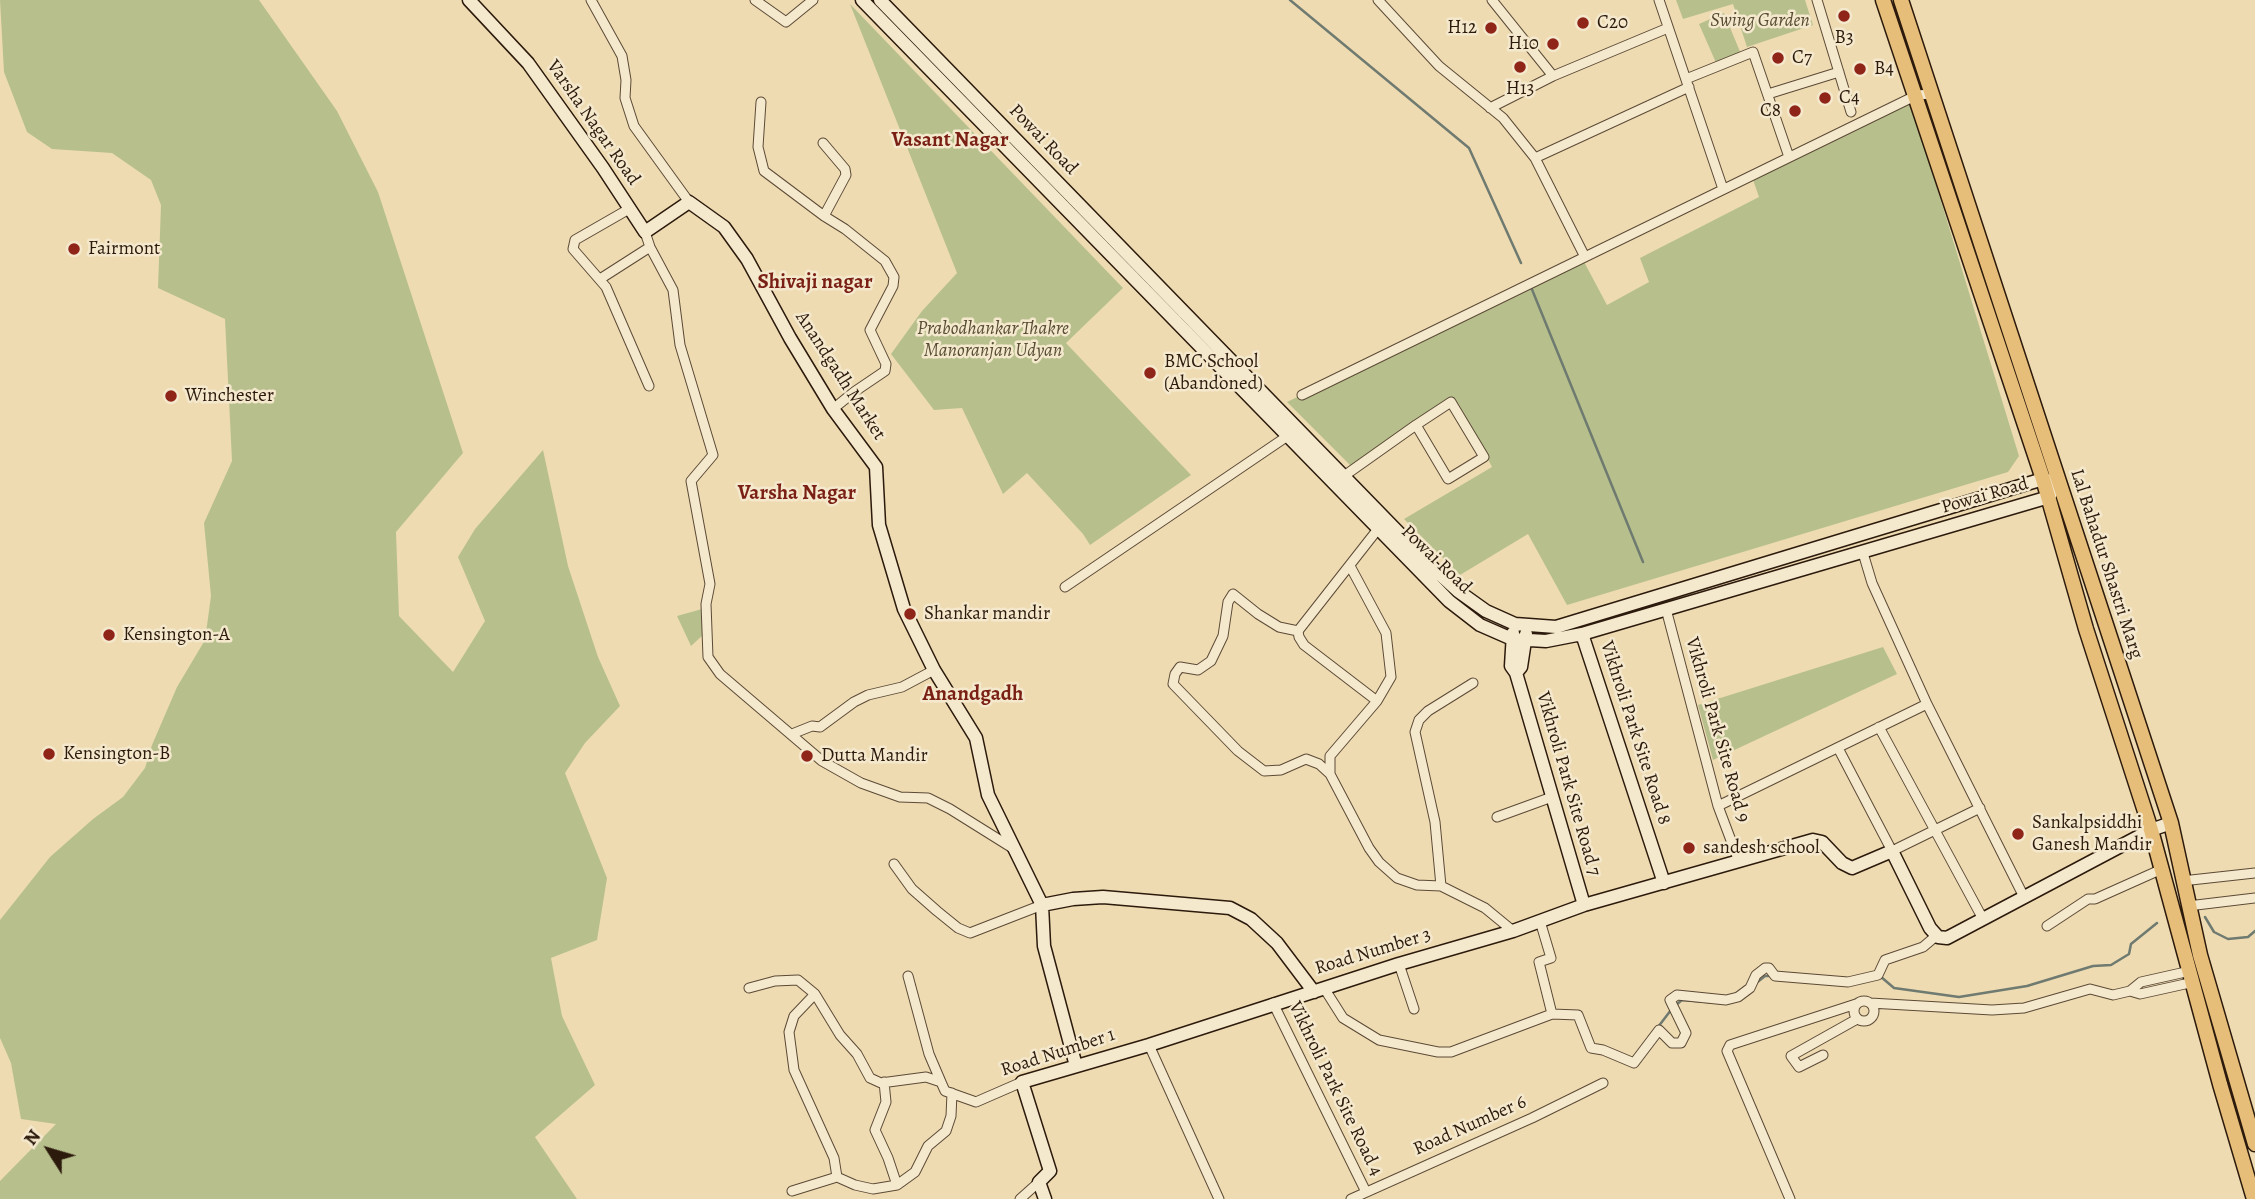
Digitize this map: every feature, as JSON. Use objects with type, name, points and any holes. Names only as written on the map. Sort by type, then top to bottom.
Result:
[{"type":"main road","name":"Lal Bahadur Shastri Marg","points":[[1883,0],[1924,95],[2059,483],[2171,823],[2188,906],[2255,1144]]},
{"type":"main road","name":"Lal Bahadur Shastri Marg","points":[[1901,0],[1924,95],[2049,497],[2086,629],[2151,831],[2254,1199]]},
{"type":"main road","points":[[2086,629],[2105,622]]},
{"type":"street","name":"Varsha Nagar Road","points":[[469,0],[528,63],[645,232]]},
{"type":"street","points":[[591,0],[622,56],[626,80],[625,98],[634,126],[689,202],[645,232],[673,290],[680,345],[713,455],[691,481],[710,584],[706,604],[708,657],[720,674],[822,761],[861,783],[900,797],[928,798],[1014,849]]},
{"type":"street","points":[[755,0],[786,22],[813,0]]},
{"type":"street","name":"Powai Road","points":[[862,0],[935,66],[1458,591],[1486,611],[1521,625],[1556,627],[2043,479],[2059,483],[2049,497],[1582,634],[1546,641],[1518,640],[1480,625],[1449,601],[1287,436],[935,66],[880,0]]},
{"type":"street","points":[[1377,0],[1439,66],[1503,118],[1535,158],[1585,257]]},
{"type":"street","points":[[1492,0],[1553,76]]},
{"type":"street","points":[[1659,0],[1723,189]]},
{"type":"street","points":[[1817,0],[1852,112]]},
{"type":"street","points":[[1490,108],[1553,76],[1668,28]]},
{"type":"street","points":[[1535,158],[1753,52],[1789,157]]},
{"type":"street","points":[[1768,94],[1839,72]]},
{"type":"street","points":[[1302,395],[1789,157],[1924,95]]},
{"type":"street","points":[[761,102],[758,147],[764,172],[885,261],[894,277],[893,286],[870,330],[886,364],[885,371],[833,409]]},
{"type":"street","points":[[823,143],[845,169],[846,175],[824,216]]},
{"type":"street","name":"Anandgadh Market","points":[[689,202],[724,227],[747,259],[833,409],[876,467],[879,525],[904,609],[934,670],[976,738],[988,795],[1042,905],[1044,946],[1076,1066]]},
{"type":"street","points":[[629,209],[575,240],[573,249],[606,287],[649,386]]},
{"type":"street","points":[[600,279],[650,247]]},
{"type":"street","points":[[1344,476],[1416,425],[1452,402],[1484,457],[1448,479],[1416,425]]},
{"type":"street","points":[[1065,587],[1298,429]]},
{"type":"street","points":[[1377,701],[1304,645],[1298,631],[1378,529]]},
{"type":"street","points":[[1863,553],[1872,583],[1927,704],[2024,897]]},
{"type":"street","points":[[1330,774],[1331,756],[1377,701],[1391,677],[1386,633],[1350,566]]},
{"type":"street","points":[[1298,631],[1279,627],[1233,594],[1228,602],[1223,636],[1210,661],[1198,670],[1180,667],[1173,684],[1238,751],[1264,771],[1281,770],[1306,759],[1319,764],[1330,774],[1369,848],[1379,862],[1397,878],[1417,885],[1441,886],[1485,908],[1513,931]]},
{"type":"street","name":"Vikhroli Park Site Road 9","points":[[1666,609],[1718,806],[1738,859]]},
{"type":"street","name":"Vikhroli Park Site Road 7","points":[[1521,625],[1511,666],[1519,668],[1552,797],[1584,905]]},
{"type":"street","name":"Vikhroli Park Site Road 8","points":[[1582,634],[1664,883]]},
{"type":"street","points":[[1519,668],[1546,641]]},
{"type":"street","points":[[793,734],[812,726],[820,727],[861,699],[902,687],[934,670]]},
{"type":"street","points":[[1441,886],[1435,822],[1415,732],[1419,720],[1428,711],[1473,683]]},
{"type":"street","points":[[1718,806],[1927,704]]},
{"type":"street","points":[[1879,727],[1983,919]]},
{"type":"street","points":[[1838,748],[1936,936],[1947,938],[2171,823]]},
{"type":"street","points":[[1497,817],[1552,797]]},
{"type":"street","points":[[1892,851],[1980,808]]},
{"type":"street","name":"Road Number 3","points":[[1042,905],[1103,897],[1230,908],[1251,919],[1277,943],[1319,990],[1513,931],[1584,905],[1738,859],[1813,840],[1822,842],[1842,863],[1852,869],[1892,851]]},
{"type":"street","points":[[894,864],[912,888],[936,911],[958,928],[970,933],[1042,905]]},
{"type":"street","points":[[2047,926],[2088,899],[2095,899],[2162,869]]},
{"type":"street","points":[[2182,881],[2255,873]]},
{"type":"street","points":[[2188,906],[2255,898]]},
{"type":"street","points":[[1541,921],[1552,958],[1539,962],[1552,1014]]},
{"type":"street","points":[[1319,990],[1343,1018],[1379,1040],[1438,1052],[1451,1052],[1552,1014],[1578,1015],[1591,1048],[1634,1063],[1659,1030],[1672,1043],[1681,1043],[1686,1033],[1670,1000],[1677,995],[1726,1000],[1738,997],[1750,988],[1756,975],[1765,968],[1769,968],[1775,976],[1848,982],[1878,975],[1885,960],[1923,947],[1936,936]]},
{"type":"street","points":[[1399,964],[1414,1009]]},
{"type":"street","points":[[792,1191],[837,1177],[873,1189],[897,1185],[915,1172],[928,1146],[946,1131],[951,1116],[952,1093],[945,1091],[929,1054],[908,976]]},
{"type":"street","points":[[1790,1199],[1727,1051],[1730,1045],[1863,1001],[1992,1010],[2024,1008],[2090,989],[2113,995],[2130,991],[2140,994],[2192,977]]},
{"type":"street","points":[[749,988],[775,981],[798,980],[815,994],[840,1035],[857,1054],[870,1078],[884,1082],[926,1077],[941,1083]]},
{"type":"street","name":"Road Number 1","points":[[952,1093],[976,1102],[1022,1082],[1149,1045],[1319,990]]},
{"type":"street","points":[[815,994],[794,1017],[789,1032],[794,1070],[834,1158],[837,1177]]},
{"type":"street","name":"Vikhroli Park Site Road 4","points":[[1273,1003],[1366,1192]]},
{"type":"street","points":[[1823,1055],[1799,1067],[1791,1056],[1857,1019],[1865,1021],[1871,1017],[1874,1010],[1870,1003]]},
{"type":"street","points":[[1856,1004],[1854,1012],[1857,1019]]},
{"type":"street","points":[[1149,1045],[1219,1199]]},
{"type":"street","points":[[884,1082],[886,1102],[875,1130],[897,1185]]},
{"type":"street","points":[[1020,1199],[1050,1171],[1022,1082]]},
{"type":"street","name":"Road Number 6","points":[[1351,1199],[1604,1083]]},
{"type":"street","points":[[1039,1182],[1045,1199]]},
{"type":"green space","points":[[0,0],[259,0],[337,111],[378,192],[463,453],[396,532],[399,616],[453,672],[485,621],[458,557],[475,529],[543,450],[568,566],[598,657],[620,706],[585,743],[565,773],[607,878],[597,940],[551,958],[562,1016],[595,1085],[535,1137],[577,1199],[0,1199],[0,1181],[56,1124],[21,1119],[11,1063],[0,1038],[0,920],[50,857],[123,797],[145,768],[177,687],[205,640],[211,596],[204,523],[232,461],[225,319],[158,288],[161,205],[151,180],[112,153],[52,149],[27,132],[4,72]]},
{"type":"green space","name":"Swing Garden","points":[[1676,0],[1805,0],[1813,25],[1747,47],[1733,4],[1683,19]]},
{"type":"green space","name":"Prabodhankar Thakre Manoranjan Udyan","points":[[850,4],[1123,288],[1066,343],[1191,475],[1090,545],[1027,473],[1003,494],[962,408],[934,410],[891,354],[922,311],[957,273]]},
{"type":"green space","points":[[1724,13],[1741,54],[1717,65],[1699,24]]},
{"type":"green space","points":[[1911,103],[2019,456],[2008,472],[1567,605],[1528,534],[1460,575],[1404,519],[1492,467],[1458,403],[1352,467],[1287,402],[1582,258],[1607,305],[1649,282],[1640,258],[1759,197],[1752,177]]},
{"type":"green space","points":[[702,609],[704,634],[691,646],[677,616]]},
{"type":"green space","points":[[1883,647],[1897,674],[1713,760],[1698,705]]},
{"type":"waterway","points":[[1290,0],[1469,148],[1521,263]]},
{"type":"waterway","points":[[1531,287],[1643,562]]},
{"type":"waterway","points":[[2205,917],[2214,932],[2228,939],[2248,937],[2255,931]]},
{"type":"waterway","points":[[1880,976],[1894,988],[1959,997],[2027,986],[2093,966],[2111,965],[2129,954],[2131,944],[2157,923]]},
{"type":"waterway","points":[[1755,984],[1765,976],[1770,976]]},
{"type":"waterway","points":[[1676,1005],[1682,1000],[1719,1003]]},
{"type":"waterway","points":[[1658,1027],[1671,1010]]},
{"type":"place","name":"B3","points":[[1844,16]]},
{"type":"place","name":"C20","points":[[1583,23]]},
{"type":"place","name":"H12","points":[[1491,28]]},
{"type":"place","name":"H10","points":[[1553,44]]},
{"type":"place","name":"C7","points":[[1778,58]]},
{"type":"place","name":"H13","points":[[1520,67]]},
{"type":"place","name":"B4","points":[[1860,69]]},
{"type":"place","name":"C4","points":[[1825,98]]},
{"type":"place","name":"C8","points":[[1795,111]]},
{"type":"place","name":"Fairmont","points":[[74,249]]},
{"type":"place","name":"BMC School (Abandoned)","points":[[1150,373]]},
{"type":"place","name":"Winchester","points":[[171,396]]},
{"type":"place","name":"Shankar mandir","points":[[910,614]]},
{"type":"place","name":"Kensington-A","points":[[109,635]]},
{"type":"place","name":"Kensington-B","points":[[49,754]]},
{"type":"place","name":"Dutta Mandir","points":[[807,756]]},
{"type":"place","name":"Sankalpsiddhi Ganesh Mandir","points":[[2018,834]]},
{"type":"place","name":"sandesh school","points":[[1689,848]]},
{"type":"district","name":"Vasant Nagar","points":[[950,141]]},
{"type":"district","name":"Shivaji nagar","points":[[815,283]]},
{"type":"district","name":"Varsha Nagar","points":[[797,494]]},
{"type":"district","name":"Anandgadh","points":[[973,695]]}]
